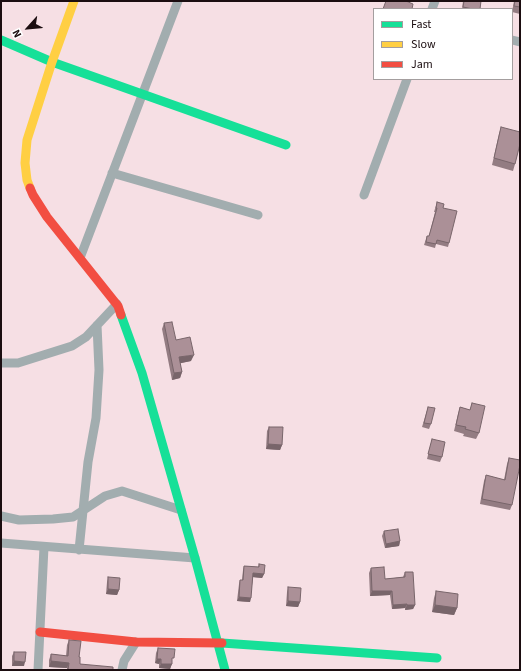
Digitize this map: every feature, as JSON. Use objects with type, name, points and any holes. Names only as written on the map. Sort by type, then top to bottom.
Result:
[{"type":"street","points":[[74,1],[52,62],[27,140],[25,163],[27,180],[33,195],[48,218],[117,304],[142,373],[195,558],[225,670]]},
{"type":"street","points":[[80,258],[178,1]]},
{"type":"street","points":[[1,40],[52,62],[286,145]]},
{"type":"street","points":[[364,195],[407,80]]},
{"type":"street","points":[[112,173],[258,215]]},
{"type":"street","points":[[1,363],[18,363],[72,346],[86,337],[117,304]]},
{"type":"street","points":[[79,550],[88,462],[96,418],[99,370],[97,325]]},
{"type":"street","points":[[1,516],[19,520],[73,517],[106,496],[122,491],[181,510]]},
{"type":"street","points":[[1,543],[195,558]]},
{"type":"street","points":[[38,670],[44,547]]},
{"type":"street","points":[[40,632],[136,642],[217,643],[437,658]]},
{"type":"street","points":[[122,670],[124,661],[136,642]]},
{"type":"building","points":[[386,1],[406,1],[413,4],[412,8],[383,8]]},
{"type":"building","points":[[464,1],[481,1],[480,8],[463,7]]},
{"type":"building","points":[[515,1],[520,1],[520,7],[514,6]]},
{"type":"building","points":[[501,127],[520,132],[520,144],[515,164],[494,158]]},
{"type":"building","points":[[437,202],[444,204],[443,208],[457,211],[449,243],[437,240],[436,244],[426,242],[437,208]]},
{"type":"building","points":[[172,322],[176,340],[190,337],[194,355],[179,357],[182,372],[174,373],[164,323]]},
{"type":"building","points":[[472,403],[485,406],[479,433],[465,429],[466,427],[456,425],[460,407],[470,410]]},
{"type":"building","points":[[428,407],[435,408],[431,424],[424,423]]},
{"type":"building","points":[[269,427],[283,427],[282,445],[268,444]]},
{"type":"building","points":[[432,439],[445,442],[442,457],[428,454]]},
{"type":"building","points":[[509,458],[520,460],[512,505],[482,499],[486,475],[505,480]]},
{"type":"building","points":[[398,529],[400,541],[386,544],[384,531]]},
{"type":"building","points":[[259,564],[265,565],[264,574],[253,573],[251,598],[239,597],[240,580],[243,580],[244,566],[259,567]]},
{"type":"building","points":[[384,567],[385,579],[405,577],[405,572],[413,572],[415,605],[393,605],[392,591],[372,591],[371,568]]},
{"type":"building","points":[[108,577],[120,578],[119,590],[108,589]]},
{"type":"building","points":[[288,587],[301,588],[300,602],[288,601]]},
{"type":"building","points":[[436,591],[458,594],[457,608],[435,605]]},
{"type":"building","points":[[69,640],[81,641],[79,657],[80,664],[113,667],[113,670],[68,670],[69,663],[51,661],[51,654],[68,656]]},
{"type":"building","points":[[158,648],[175,649],[172,664],[161,664],[161,659],[157,659]]},
{"type":"building","points":[[14,652],[26,652],[25,662],[14,661]]},
{"type":"traffic: fast","points":[[1,40],[52,62],[286,145]]},
{"type":"traffic: fast","points":[[121,315],[142,373],[195,558],[225,670]]},
{"type":"traffic: fast","points":[[222,643],[437,658]]},
{"type":"traffic: slow","points":[[30,188],[27,180],[25,163],[27,140],[52,62],[74,1]]},
{"type":"traffic: jam","points":[[30,188],[47,217],[118,306],[121,315]]},
{"type":"traffic: jam","points":[[40,632],[136,642],[222,643]]}]
